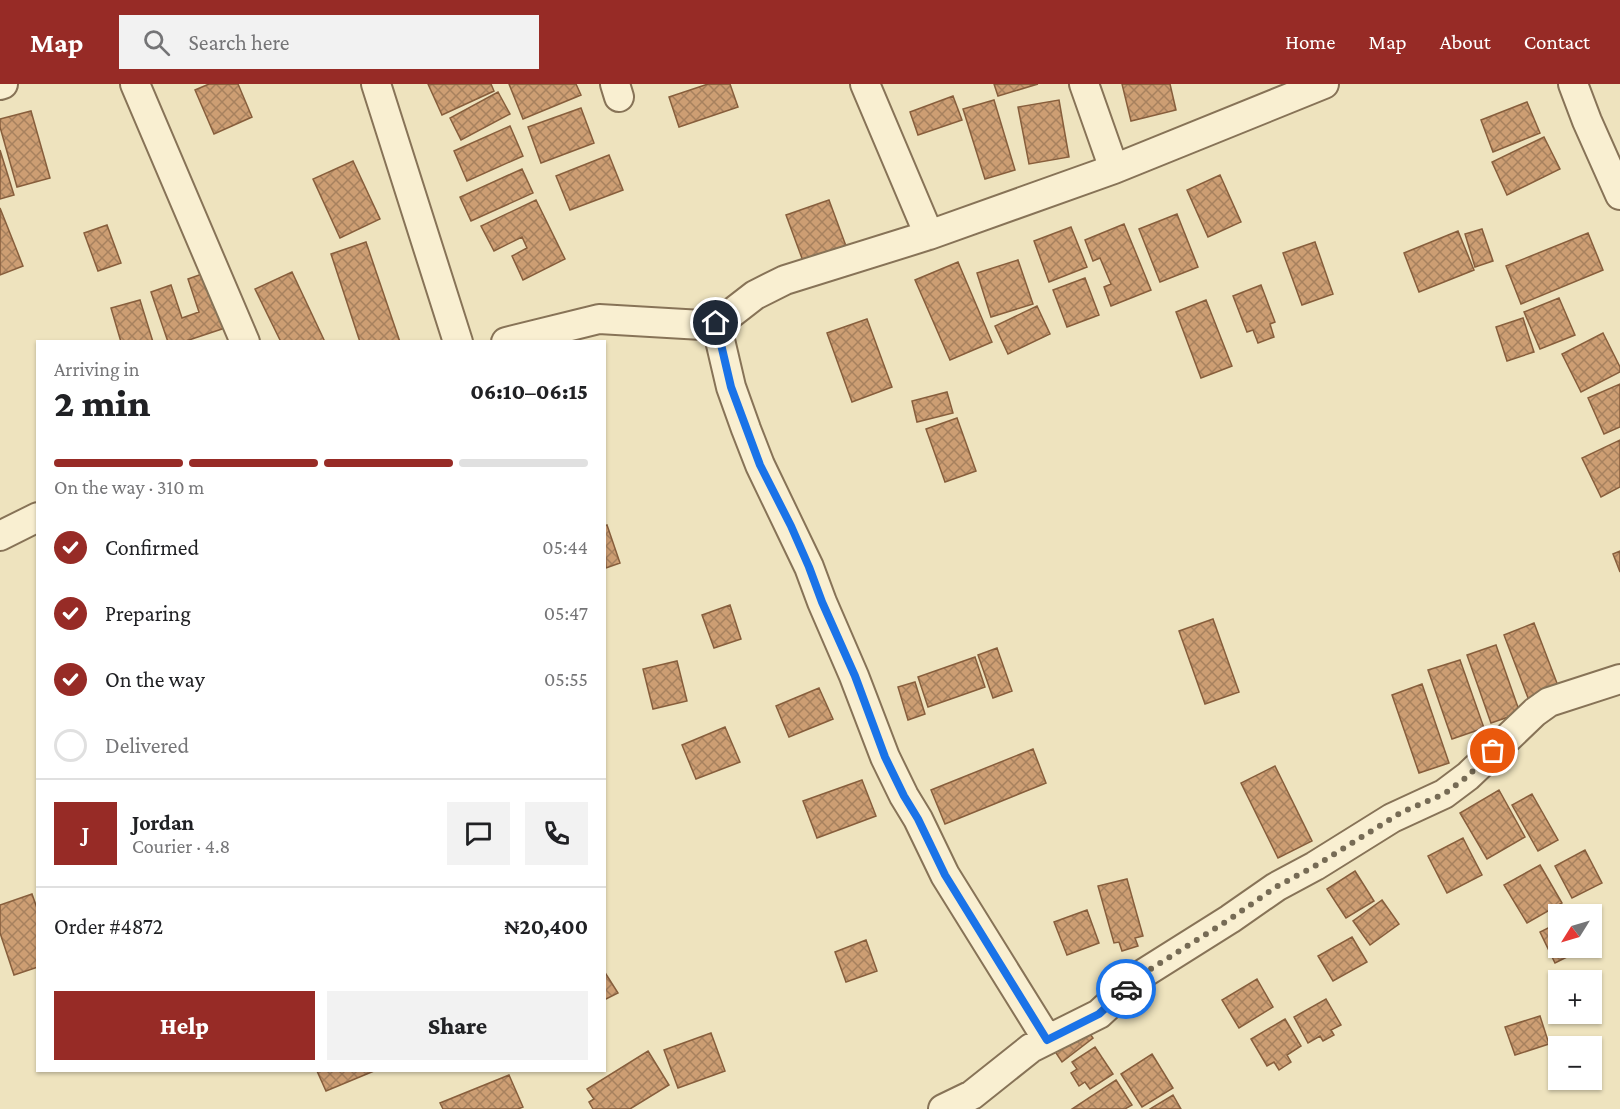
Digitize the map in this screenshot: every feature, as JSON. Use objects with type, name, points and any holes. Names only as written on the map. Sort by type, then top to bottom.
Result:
[{"type":"street","points":[[135,84],[244,340]]},
{"type":"street","points":[[376,84],[457,340]]},
{"type":"street","points":[[865,84],[929,235]]},
{"type":"street","points":[[1084,84],[1114,169]]},
{"type":"street","points":[[514,340],[599,319],[702,325],[716,323],[755,295],[784,280],[929,235],[1114,169],[1324,84]]},
{"type":"street","points":[[1573,84],[1587,122],[1620,195]]},
{"type":"street","points":[[716,323],[731,387],[760,465],[809,567],[855,676],[885,757],[945,875],[1047,1040]]},
{"type":"street","points":[[0,536],[36,518]]},
{"type":"street","points":[[943,1109],[972,1095],[1021,1055],[1099,1014],[1141,975],[1276,887],[1315,866],[1402,812],[1444,794],[1468,776],[1535,712],[1549,702],[1620,679]]},
{"type":"building","points":[[209,84],[238,84],[252,117],[214,134],[195,90]]},
{"type":"building","points":[[428,84],[491,84],[494,91],[442,115]]},
{"type":"building","points":[[509,84],[576,84],[581,95],[523,119]]},
{"type":"building","points":[[708,84],[730,84],[738,107],[679,127],[669,97]]},
{"type":"building","points":[[994,84],[1038,84],[998,96]]},
{"type":"building","points":[[1122,84],[1170,84],[1176,110],[1131,121]]},
{"type":"building","points":[[498,92],[510,114],[461,140],[450,118]]},
{"type":"building","points":[[953,96],[962,120],[918,135],[910,112]]},
{"type":"building","points":[[994,100],[1015,170],[985,179],[963,109]]},
{"type":"building","points":[[1059,100],[1069,157],[1029,164],[1018,107]]},
{"type":"building","points":[[1527,102],[1540,133],[1493,152],[1481,120]]},
{"type":"building","points":[[581,108],[594,143],[541,163],[528,127]]},
{"type":"building","points":[[31,111],[50,178],[17,187],[0,127],[0,119]]},
{"type":"building","points":[[510,126],[523,156],[467,181],[454,151]]},
{"type":"building","points":[[1544,137],[1560,169],[1507,195],[1492,162]]},
{"type":"building","points":[[0,150],[14,195],[0,199]]},
{"type":"building","points":[[609,155],[623,190],[570,210],[556,176]]},
{"type":"building","points":[[353,161],[380,219],[340,238],[313,179]]},
{"type":"building","points":[[522,169],[533,193],[471,221],[460,197]]},
{"type":"building","points":[[1220,175],[1241,222],[1208,237],[1187,190]]},
{"type":"building","points":[[536,200],[565,259],[523,280],[512,256],[527,248],[522,237],[494,251],[481,226]]},
{"type":"building","points":[[829,200],[846,246],[803,261],[786,215]]},
{"type":"building","points":[[0,208],[23,266],[0,275]]},
{"type":"building","points":[[1177,214],[1198,267],[1160,282],[1139,229]]},
{"type":"building","points":[[1124,224],[1151,290],[1111,306],[1104,287],[1111,284],[1100,258],[1093,261],[1085,240]]},
{"type":"building","points":[[107,225],[121,263],[98,271],[84,233]]},
{"type":"building","points":[[1071,227],[1087,267],[1049,282],[1034,241]]},
{"type":"building","points":[[1482,229],[1493,261],[1475,267],[1465,234]]},
{"type":"building","points":[[1458,231],[1474,270],[1419,292],[1404,253]]},
{"type":"building","points":[[1588,233],[1603,270],[1521,304],[1506,266]]},
{"type":"building","points":[[366,242],[399,340],[359,340],[331,254]]},
{"type":"building","points":[[1315,242],[1333,294],[1302,305],[1283,253]]},
{"type":"building","points":[[1018,260],[1033,304],[991,317],[977,273]]},
{"type":"building","points":[[958,262],[992,342],[950,360],[915,280]]},
{"type":"building","points":[[292,272],[324,340],[280,340],[255,289]]},
{"type":"building","points":[[205,273],[225,328],[189,340],[167,340],[151,292],[171,285],[182,318],[199,312],[188,279]]},
{"type":"building","points":[[1085,278],[1099,315],[1067,327],[1053,290]]},
{"type":"building","points":[[1261,285],[1275,322],[1270,324],[1274,337],[1258,343],[1253,330],[1247,332],[1233,296]]},
{"type":"building","points":[[1559,298],[1575,335],[1540,349],[1524,312]]},
{"type":"building","points":[[140,300],[152,340],[120,340],[111,308]]},
{"type":"building","points":[[1206,300],[1232,366],[1201,378],[1176,312]]},
{"type":"building","points":[[1037,306],[1050,334],[1008,354],[995,326]]},
{"type":"building","points":[[1523,318],[1534,352],[1507,361],[1496,327]]},
{"type":"building","points":[[867,319],[892,387],[852,402],[827,333]]},
{"type":"building","points":[[1603,333],[1620,367],[1620,372],[1581,392],[1562,354]]},
{"type":"building","points":[[1620,384],[1620,427],[1604,434],[1588,398]]},
{"type":"building","points":[[947,392],[953,413],[917,422],[912,401]]},
{"type":"building","points":[[957,418],[976,471],[945,482],[926,429]]},
{"type":"building","points":[[1620,440],[1620,487],[1601,497],[1582,458]]},
{"type":"building","points":[[606,525],[620,563],[606,568]]},
{"type":"building","points":[[1620,551],[1620,572],[1613,554]]},
{"type":"building","points":[[730,605],[741,639],[714,648],[702,615]]},
{"type":"building","points":[[1213,619],[1239,692],[1205,704],[1179,631]]},
{"type":"building","points":[[1534,623],[1560,691],[1530,703],[1504,635]]},
{"type":"building","points":[[1496,645],[1520,713],[1491,723],[1467,655]]},
{"type":"building","points":[[997,648],[1012,691],[993,698],[978,655]]},
{"type":"building","points":[[975,657],[985,687],[928,707],[918,677]]},
{"type":"building","points":[[1460,660],[1484,728],[1452,739],[1428,670]]},
{"type":"building","points":[[677,661],[687,701],[653,709],[643,669]]},
{"type":"building","points":[[915,682],[925,714],[908,720],[898,687]]},
{"type":"building","points":[[1422,684],[1449,763],[1419,773],[1392,695]]},
{"type":"building","points":[[819,688],[833,719],[789,737],[776,706]]},
{"type":"building","points":[[725,727],[740,762],[696,779],[682,745]]},
{"type":"building","points":[[1033,749],[1046,783],[945,824],[931,790]]},
{"type":"building","points":[[1275,766],[1312,841],[1278,858],[1241,783]]},
{"type":"building","points":[[862,780],[876,816],[817,838],[803,801]]},
{"type":"building","points":[[1499,790],[1525,837],[1487,859],[1460,813]]},
{"type":"building","points":[[1532,794],[1558,840],[1538,851],[1512,805]]},
{"type":"building","points":[[1463,838],[1482,875],[1447,893],[1428,856]]},
{"type":"building","points":[[1585,850],[1602,883],[1572,898],[1555,866]]},
{"type":"building","points":[[1540,865],[1562,903],[1548,904],[1548,911],[1527,923],[1504,885]]},
{"type":"building","points":[[1355,871],[1374,901],[1346,918],[1327,889]]},
{"type":"building","points":[[1127,879],[1143,936],[1135,938],[1138,946],[1122,951],[1119,942],[1114,943],[1098,886]]},
{"type":"building","points":[[32,894],[36,905],[36,968],[14,975],[0,933],[0,905]]},
{"type":"building","points":[[1382,900],[1399,924],[1370,945],[1353,921]]},
{"type":"building","points":[[1087,910],[1099,943],[1067,955],[1054,922]]},
{"type":"building","points":[[1548,928],[1548,949],[1540,932]]},
{"type":"building","points":[[1352,937],[1367,962],[1333,981],[1318,956]]},
{"type":"building","points":[[866,940],[877,971],[846,982],[835,952]]},
{"type":"building","points":[[1553,958],[1565,958],[1555,963]]},
{"type":"building","points":[[606,974],[618,993],[606,999]]},
{"type":"building","points":[[1257,979],[1273,1007],[1239,1028],[1222,1000]]},
{"type":"building","points":[[1326,999],[1341,1025],[1331,1030],[1334,1035],[1323,1041],[1320,1036],[1308,1043],[1294,1017]]},
{"type":"building","points":[[1540,1016],[1548,1044],[1515,1055],[1505,1027]]},
{"type":"building","points":[[1285,1019],[1301,1046],[1287,1055],[1291,1062],[1279,1070],[1274,1062],[1267,1066],[1251,1039]]},
{"type":"building","points":[[1085,1027],[1093,1038],[1062,1062],[1054,1050]]},
{"type":"building","points":[[711,1033],[725,1071],[678,1088],[664,1050]]},
{"type":"building","points":[[1095,1047],[1113,1074],[1090,1089],[1085,1082],[1079,1086],[1071,1073],[1077,1069],[1072,1062]]},
{"type":"building","points":[[648,1051],[669,1085],[630,1109],[593,1109],[589,1102],[594,1099],[587,1089]]},
{"type":"building","points":[[1152,1054],[1173,1088],[1142,1107],[1121,1074]]},
{"type":"building","points":[[317,1072],[372,1072],[326,1091]]},
{"type":"building","points":[[509,1075],[523,1107],[518,1109],[443,1109],[440,1103]]},
{"type":"building","points":[[1116,1080],[1132,1105],[1125,1109],[1072,1109]]},
{"type":"building","points":[[1173,1095],[1181,1109],[1150,1109]]},
{"type":"way so far","points":[[1126,989],[1141,975],[1276,887],[1315,866],[1402,812],[1444,794],[1468,776],[1493,751]]},
{"type":"route","points":[[716,323],[731,387],[760,465],[809,567],[855,676],[885,757],[936,859],[1022,1001],[1047,1040],[1099,1014],[1126,989]]}]
